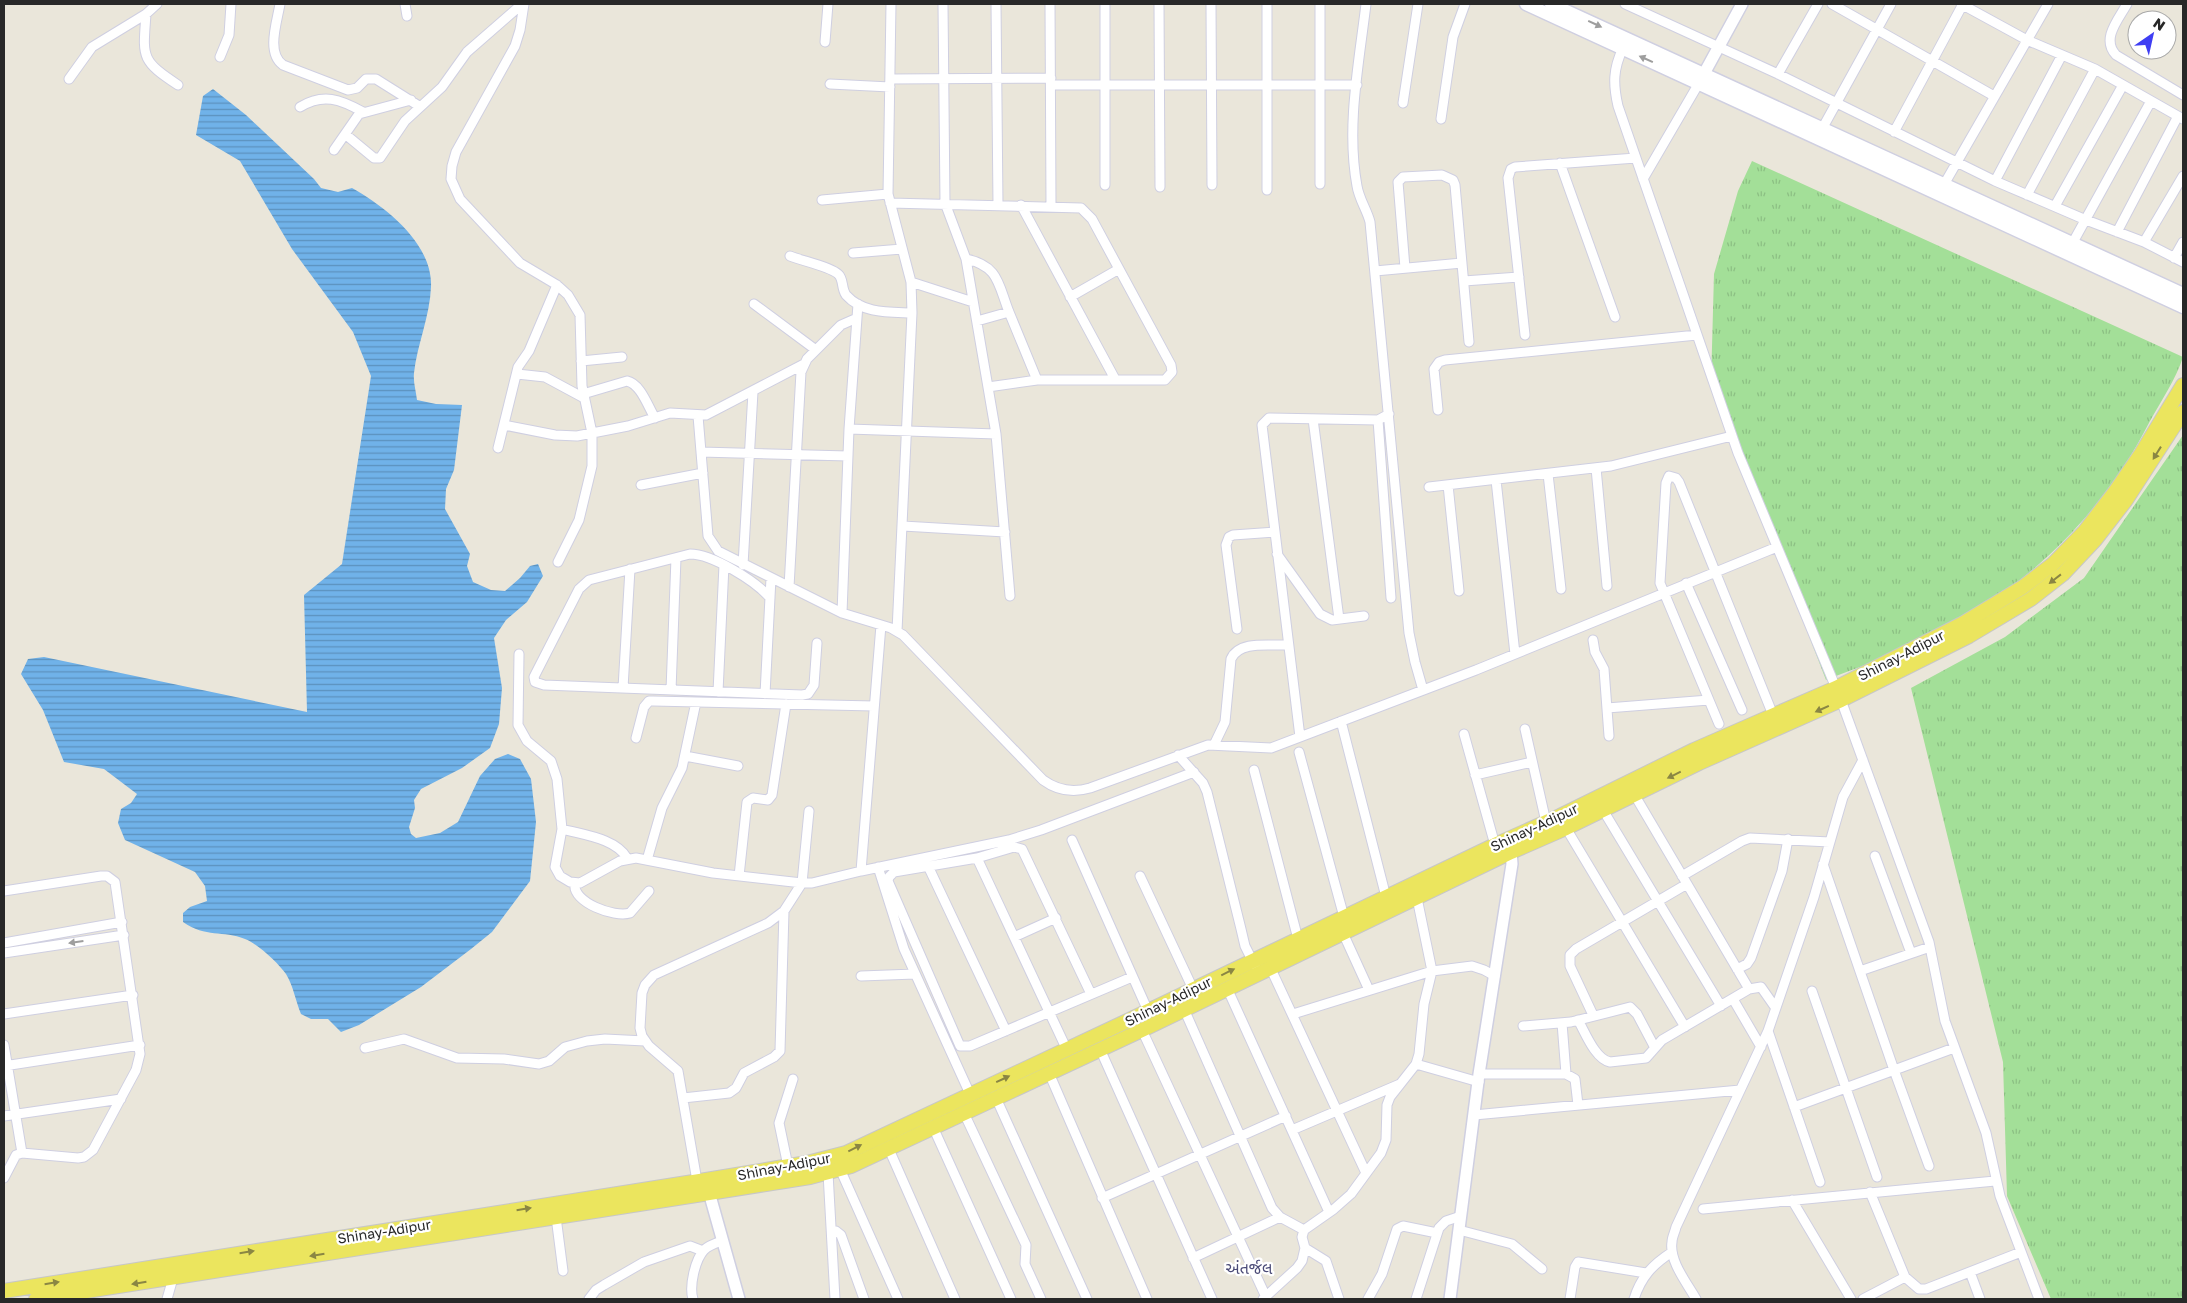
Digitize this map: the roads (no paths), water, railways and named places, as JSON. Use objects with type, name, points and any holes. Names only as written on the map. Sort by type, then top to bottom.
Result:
[{"type":"main road","points":[[1526,4],[1622,48],[1701,78],[1822,129],[2183,307]]},
{"type":"main road","points":[[1551,4],[1701,78],[1941,189],[2072,244],[2183,294]]},
{"type":"main road","name":"Shinay-Adipur","points":[[478,1223],[556,1217],[846,1153],[1193,989],[1260,967],[1343,933],[1417,898],[1546,822],[1685,754],[1773,715],[1838,694],[2023,588],[2054,564],[2085,531],[2115,492],[2183,385]]},
{"type":"main road","name":"Shinay-Adipur","points":[[4,1290],[216,1264],[704,1185],[834,1171],[996,1098],[1227,988],[1298,939],[1386,897],[1504,846],[1566,828],[1838,694],[1969,636],[2031,599],[2062,574],[2095,540],[2126,500],[2183,412]]},
{"type":"main road","name":"Shinay-Adipur","points":[[36,1299],[173,1278],[216,1264]]},
{"type":"street","points":[[69,79],[92,47],[146,14],[156,4]]},
{"type":"street","points":[[220,58],[229,35],[231,4]]},
{"type":"street","points":[[280,4],[273,50],[277,61],[348,90],[357,88],[366,79],[376,79],[420,106]]},
{"type":"street","points":[[406,4],[406,16]]},
{"type":"street","points":[[345,134],[374,158],[380,158],[405,121],[442,87],[467,52],[523,4]]},
{"type":"street","points":[[523,4],[520,30],[515,46],[456,152],[451,179],[460,199],[512,256],[529,270],[557,285],[568,295],[580,315],[583,396],[592,433],[592,466],[583,508],[558,562]]},
{"type":"street","points":[[825,42],[828,4]]},
{"type":"street","points":[[891,4],[889,199],[911,282],[912,313],[897,631]]},
{"type":"street","points":[[943,4],[945,203],[966,259],[996,434],[1010,596]]},
{"type":"street","points":[[1050,4],[1052,206]]},
{"type":"street","points":[[1105,4],[1105,186]]},
{"type":"street","points":[[1158,4],[1160,187]]},
{"type":"street","points":[[1211,4],[1212,186]]},
{"type":"street","points":[[1266,190],[1268,4]]},
{"type":"street","points":[[1320,4],[1320,184]]},
{"type":"street","points":[[1366,4],[1357,85],[1353,147],[1357,187],[1370,222],[1409,633],[1415,662],[1424,690]]},
{"type":"street","points":[[1403,103],[1418,4]]},
{"type":"street","points":[[1441,119],[1453,37],[1465,4]]},
{"type":"street","points":[[1625,4],[1778,74],[1995,181],[2086,220],[2144,242],[2183,262]]},
{"type":"street","points":[[1643,179],[1742,4]]},
{"type":"street","points":[[1778,74],[1818,4]]},
{"type":"street","points":[[1832,4],[1994,96]]},
{"type":"street","points":[[1822,129],[1891,4]]},
{"type":"street","points":[[1894,132],[1962,4],[2027,40],[2095,70],[2180,118],[2117,232]]},
{"type":"street","points":[[1941,189],[2048,4]]},
{"type":"street","points":[[2127,4],[2109,37],[2111,49],[2116,55],[2183,95]]},
{"type":"street","points":[[995,5],[998,205]]},
{"type":"street","points":[[146,14],[144,54],[152,65],[178,85]]},
{"type":"street","points":[[1622,48],[1616,62],[1613,77],[1614,91],[1636,158],[1732,436],[1838,694],[1930,947],[1945,1021],[1986,1133],[1996,1181],[2039,1299]]},
{"type":"street","points":[[1995,181],[2062,55]]},
{"type":"street","points":[[2027,195],[2095,70]]},
{"type":"street","points":[[830,84],[890,83],[943,78],[997,78],[1105,86],[1357,85]]},
{"type":"street","points":[[2055,206],[2123,85]]},
{"type":"street","points":[[300,107],[312,100],[325,98],[352,106],[363,112]]},
{"type":"street","points":[[334,150],[356,118],[363,112],[411,100]]},
{"type":"street","points":[[2072,244],[2151,101]]},
{"type":"street","points":[[1525,335],[1509,174],[1515,167],[1636,158]]},
{"type":"street","points":[[1560,163],[1615,318]]},
{"type":"street","points":[[1405,268],[1398,186],[1400,179],[1403,177],[1442,175],[1453,180],[1469,342]]},
{"type":"street","points":[[2144,242],[2183,176]]},
{"type":"street","points":[[822,200],[889,199],[945,203],[1052,206],[1081,208],[1086,211],[1120,269],[1171,365],[1172,372],[1165,380],[1037,380],[988,387]]},
{"type":"street","points":[[1021,205],[1115,379]]},
{"type":"street","points":[[2174,258],[2183,242]]},
{"type":"street","points":[[853,254],[902,249]]},
{"type":"street","points":[[790,256],[836,272],[842,279],[843,290],[858,304],[878,312],[912,313]]},
{"type":"street","points":[[966,259],[981,262],[992,270],[1037,380]]},
{"type":"street","points":[[1375,271],[1462,263]]},
{"type":"street","points":[[1070,296],[1120,269]]},
{"type":"street","points":[[1464,281],[1519,277]]},
{"type":"street","points":[[911,282],[973,302]]},
{"type":"street","points":[[498,448],[518,367],[529,351],[557,285]]},
{"type":"street","points":[[754,304],[816,350]]},
{"type":"street","points":[[842,613],[849,429],[858,304]]},
{"type":"street","points":[[977,320],[1009,312]]},
{"type":"street","points":[[789,587],[801,372],[804,364],[840,325],[857,318]]},
{"type":"street","points":[[1438,410],[1434,370],[1439,362],[1697,335]]},
{"type":"street","points":[[582,362],[622,357]]},
{"type":"street","points":[[504,424],[555,435],[577,436],[679,413],[698,416],[715,413],[804,364]]},
{"type":"street","points":[[517,374],[545,377],[583,396],[627,381],[631,382],[637,387],[655,418]]},
{"type":"street","points":[[743,564],[753,392]]},
{"type":"street","points":[[1300,737],[1262,425],[1268,418],[1378,420],[1389,414]]},
{"type":"street","points":[[698,416],[708,536],[718,552],[842,613],[897,631],[909,640],[1043,780],[1053,787],[1079,791],[1178,755],[1214,745],[1271,748],[1515,654],[1777,547]]},
{"type":"street","points":[[1313,418],[1339,619]]},
{"type":"street","points":[[1378,420],[1391,598]]},
{"type":"street","points":[[849,429],[996,434]]},
{"type":"street","points":[[1429,486],[1596,468],[1637,461],[1732,436]]},
{"type":"street","points":[[701,452],[848,456]]},
{"type":"street","points":[[1596,468],[1607,586]]},
{"type":"street","points":[[640,485],[702,473]]},
{"type":"street","points":[[1548,474],[1561,589]]},
{"type":"street","points":[[1718,724],[1663,592],[1659,574],[1666,484],[1669,476],[1676,478],[1679,482],[1773,715]]},
{"type":"street","points":[[1496,480],[1515,654]]},
{"type":"street","points":[[1448,485],[1458,591]]},
{"type":"street","points":[[903,526],[1005,532]]},
{"type":"street","points":[[1237,629],[1226,545],[1227,540],[1233,535],[1274,532]]},
{"type":"street","points":[[1277,553],[1320,614],[1332,620],[1364,616]]},
{"type":"street","points":[[770,598],[762,589],[724,565],[707,556],[698,554],[596,578],[579,589],[534,677],[535,682],[544,686],[802,695],[812,691],[817,643]]},
{"type":"street","points":[[671,690],[676,558]]},
{"type":"street","points":[[718,692],[724,565]]},
{"type":"street","points":[[623,688],[630,569]]},
{"type":"street","points":[[765,694],[772,578]]},
{"type":"street","points":[[1686,583],[1742,710]]},
{"type":"street","points":[[861,871],[881,625]]},
{"type":"street","points":[[1593,640],[1595,652],[1604,669],[1609,736]]},
{"type":"street","points":[[1214,745],[1224,722],[1231,660],[1234,653],[1243,647],[1288,645]]},
{"type":"street","points":[[519,654],[518,725],[527,741],[554,766],[558,779],[562,829],[556,872],[575,884],[627,858],[738,876],[802,884],[812,883],[878,867],[1009,840],[1041,830],[1194,772]]},
{"type":"street","points":[[1607,708],[1709,700]]},
{"type":"street","points":[[636,738],[644,707],[649,701],[874,706]]},
{"type":"street","points":[[646,860],[662,808],[678,776],[685,756],[696,702]]},
{"type":"street","points":[[738,876],[747,802],[754,798],[768,800],[772,795],[786,704]]},
{"type":"street","points":[[1341,721],[1386,897]]},
{"type":"street","points":[[1525,729],[1546,822]]},
{"type":"street","points":[[1450,1299],[1479,1078],[1512,864],[1475,776],[1464,734]]},
{"type":"street","points":[[1299,752],[1344,917]]},
{"type":"street","points":[[1178,755],[1194,772],[1207,792],[1240,929],[1260,967],[1292,1014],[1366,1173]]},
{"type":"street","points":[[685,756],[738,766]]},
{"type":"street","points":[[1696,1299],[1672,1252],[1672,1242],[1676,1227],[1768,1031],[1830,842],[1842,798],[1863,760]]},
{"type":"street","points":[[1475,776],[1532,762]]},
{"type":"street","points":[[1254,770],[1298,939]]},
{"type":"street","points":[[1634,794],[1749,989]]},
{"type":"street","points":[[1603,810],[1720,1006]]},
{"type":"street","points":[[739,1299],[704,1185],[678,1071],[645,1041],[640,1028],[642,993],[650,979],[660,972],[768,923],[784,911],[802,884],[809,812]]},
{"type":"street","points":[[1566,828],[1685,1027]]},
{"type":"street","points":[[562,829],[613,844],[623,851],[627,858]]},
{"type":"street","points":[[1594,1015],[1570,966],[1570,955],[1576,948],[1658,901],[1684,880],[1742,841],[1761,837],[1830,842]]},
{"type":"street","points":[[1737,969],[1748,964],[1751,958],[1782,871],[1788,839]]},
{"type":"street","points":[[1072,840],[1148,1011]]},
{"type":"street","points":[[1091,994],[1022,849],[1014,847],[977,858],[894,872],[889,877],[888,882],[960,1046],[970,1046],[1132,977]]},
{"type":"street","points":[[1875,856],[1911,953]]},
{"type":"street","points":[[977,858],[1067,1050]]},
{"type":"street","points":[[1823,864],[1929,1166]]},
{"type":"street","points":[[928,866],[1006,1031]]},
{"type":"street","points":[[878,867],[902,943],[970,1094]]},
{"type":"street","points":[[4,891],[107,876],[115,882],[140,1046],[140,1060],[93,1150],[78,1158],[22,1153],[16,1155],[8,1164],[4,1178]]},
{"type":"street","points":[[1140,876],[1193,989]]},
{"type":"street","points":[[575,884],[574,889],[578,896],[612,914],[630,913],[649,891]]},
{"type":"street","points":[[1142,1030],[1238,1237],[1264,1298],[1297,1268],[1305,1255],[1302,1237],[1304,1230],[1351,1194],[1384,1146],[1387,1105],[1390,1097],[1416,1064],[1419,1054],[1424,1004],[1432,971],[1417,898]]},
{"type":"street","points":[[683,1098],[730,1093],[736,1088],[744,1072],[774,1057],[780,1051],[784,911]]},
{"type":"street","points":[[1014,937],[1056,918]]},
{"type":"street","points":[[4,942],[122,922]]},
{"type":"street","points":[[1343,933],[1369,990]]},
{"type":"street","points":[[54,934],[55,945]]},
{"type":"street","points":[[4,953],[124,935]]},
{"type":"street","points":[[1860,971],[1930,947]]},
{"type":"street","points":[[1292,1014],[1432,971],[1472,966],[1495,976]]},
{"type":"street","points":[[860,976],[915,974]]},
{"type":"street","points":[[1578,1020],[1599,1054],[1606,1061],[1643,1059],[1662,1040],[1749,989],[1761,987],[1775,1007]]},
{"type":"street","points":[[1227,988],[1329,1212]]},
{"type":"street","points":[[1812,990],[1877,1177]]},
{"type":"street","points":[[4,1014],[133,995]]},
{"type":"street","points":[[1733,998],[1761,1047]]},
{"type":"street","points":[[1523,1026],[1562,1023],[1630,1007],[1637,1014],[1654,1048]]},
{"type":"street","points":[[1184,1009],[1272,1208],[1280,1217],[1304,1230]]},
{"type":"street","points":[[1562,1023],[1566,1074]]},
{"type":"street","points":[[1768,1031],[1820,1182]]},
{"type":"street","points":[[365,1048],[404,1039],[458,1058],[504,1059],[539,1064],[549,1061],[565,1047],[587,1041],[606,1038],[645,1041]]},
{"type":"street","points":[[4,1045],[22,1153]]},
{"type":"street","points":[[6,1066],[140,1046]]},
{"type":"street","points":[[1794,1107],[1954,1048]]},
{"type":"street","points":[[1100,1049],[1212,1299]]},
{"type":"street","points":[[1416,1064],[1479,1078],[1566,1074],[1575,1079],[1578,1105]]},
{"type":"street","points":[[1049,1073],[1147,1299]]},
{"type":"street","points":[[788,1166],[779,1123],[794,1079]]},
{"type":"street","points":[[1292,1130],[1400,1084]]},
{"type":"street","points":[[1474,1115],[1740,1090]]},
{"type":"street","points":[[996,1098],[1087,1299]]},
{"type":"street","points":[[4,1116],[120,1099]]},
{"type":"street","points":[[964,1112],[1026,1245],[1025,1264],[1041,1299]]},
{"type":"street","points":[[1102,1198],[1286,1116]]},
{"type":"street","points":[[933,1127],[1011,1299]]},
{"type":"street","points":[[888,1147],[955,1299]]},
{"type":"street","points":[[834,1171],[832,1231],[836,1299]]},
{"type":"street","points":[[834,1171],[898,1299]]},
{"type":"street","points":[[1703,1209],[1996,1181]]},
{"type":"street","points":[[1870,1192],[1905,1277],[1919,1289],[1926,1289],[2021,1252]]},
{"type":"street","points":[[1792,1200],[1851,1299]]},
{"type":"street","points":[[1416,1299],[1441,1225],[1461,1216]]},
{"type":"street","points":[[556,1217],[563,1271]]},
{"type":"street","points":[[1194,1258],[1280,1217]]},
{"type":"street","points":[[1368,1299],[1382,1274],[1397,1229],[1404,1226],[1437,1233]]},
{"type":"street","points":[[832,1231],[836,1230],[841,1235],[864,1299]]},
{"type":"street","points":[[1459,1230],[1512,1244],[1542,1269]]},
{"type":"street","points":[[693,1299],[693,1280],[703,1251],[722,1241]]},
{"type":"street","points":[[589,1299],[596,1290],[653,1258],[690,1246],[703,1251]]},
{"type":"street","points":[[1305,1248],[1326,1261],[1339,1299]]},
{"type":"street","points":[[1634,1299],[1646,1273],[1672,1252]]},
{"type":"street","points":[[1570,1299],[1575,1267],[1578,1262],[1646,1273]]},
{"type":"street","points":[[1970,1272],[1980,1299]]},
{"type":"street","points":[[1863,1299],[1905,1277]]},
{"type":"street","points":[[167,1299],[173,1278]]},
{"type":"water","points":[[213,89],[246,115],[314,179],[321,188],[338,192],[352,188],[379,205],[405,228],[416,242],[430,271],[431,287],[414,373],[417,400],[436,404],[462,405],[454,470],[446,489],[445,509],[470,554],[467,566],[473,582],[491,590],[505,591],[530,566],[538,564],[543,576],[527,602],[506,620],[494,638],[502,688],[499,724],[490,748],[462,768],[421,789],[414,800],[415,808],[409,827],[411,834],[416,838],[440,833],[458,822],[480,776],[495,759],[508,754],[520,759],[531,779],[536,822],[530,881],[492,932],[471,949],[421,987],[359,1025],[341,1032],[328,1019],[311,1019],[301,1014],[291,983],[286,974],[262,949],[237,936],[199,930],[183,922],[183,913],[190,907],[207,901],[205,886],[195,872],[125,840],[118,823],[121,809],[131,803],[137,794],[104,769],[64,762],[43,710],[21,674],[28,659],[44,657],[307,712],[304,595],[342,564],[371,376],[353,332],[292,249],[240,161],[196,135],[203,96]]},
{"type":"district","name":"અંતર્જલ","points":[[1249,1268]]}]
